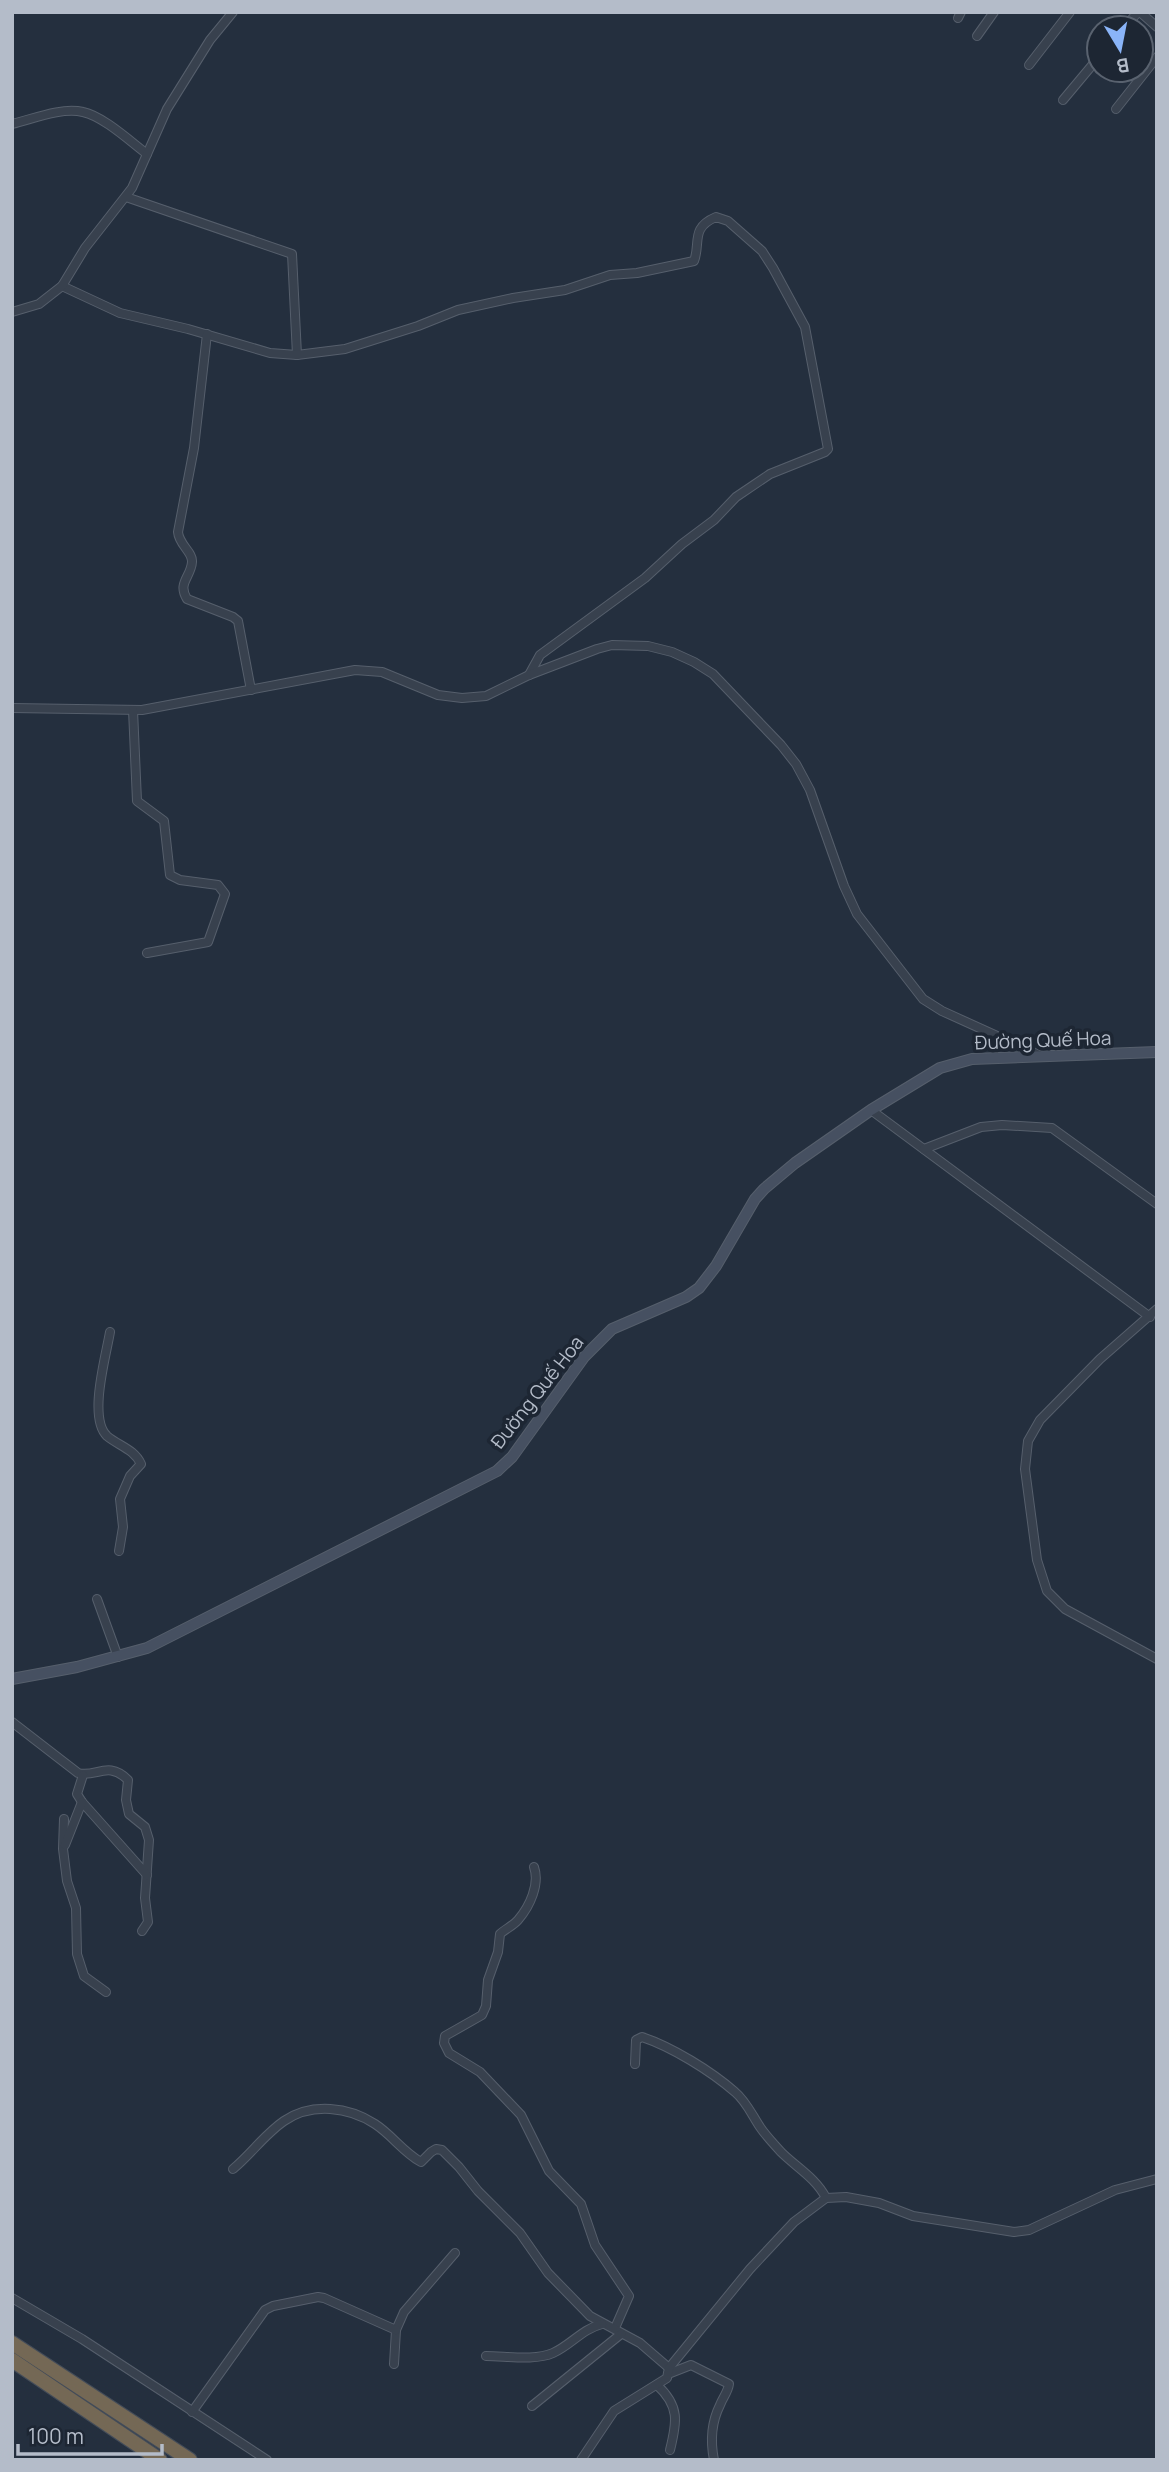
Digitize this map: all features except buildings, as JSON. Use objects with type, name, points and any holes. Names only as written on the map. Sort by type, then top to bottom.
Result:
[{"type":"highway","points":[[12,2343],[190,2460]]},
{"type":"highway","points":[[12,2360],[160,2460]]},
{"type":"street","points":[[12,312],[39,304],[62,286],[85,247],[126,197],[167,109],[210,40],[233,12]]},
{"type":"street","points":[[977,36],[994,12]]},
{"type":"street","points":[[1029,65],[1070,12]]},
{"type":"street","points":[[1116,109],[1157,57]]},
{"type":"street","points":[[1063,100],[1085,74]]},
{"type":"street","points":[[12,124],[50,114],[82,112],[117,131],[147,154]]},
{"type":"street","points":[[126,197],[292,254],[297,355]]},
{"type":"street","points":[[62,286],[120,313],[207,334],[270,354],[297,355],[345,349],[458,310],[565,290],[610,275],[637,273],[694,261],[696,239],[706,223],[716,217],[728,221],[762,251],[807,333],[828,449],[770,474],[744,491],[646,578],[540,655],[529,675]]},
{"type":"street","points":[[207,334],[194,448],[178,532],[180,542],[192,557],[182,586],[187,599],[238,621],[251,690]]},
{"type":"street","points":[[12,708],[133,710],[355,670],[382,672],[438,695],[474,698],[486,696],[529,675],[597,649],[629,644],[672,652],[713,674],[796,764],[810,790],[844,886],[857,914],[923,999],[942,1011],[1044,1058]]},
{"type":"street","points":[[133,710],[137,801],[164,821],[170,875],[173,878],[218,886],[225,894],[208,942],[147,953]]},
{"type":"street","name":"Đường Quế Hoa","points":[[12,1679],[118,1657],[146,1648],[497,1471],[512,1457],[596,1343],[612,1329],[687,1297],[699,1288],[716,1266],[755,1199],[764,1189],[795,1163],[871,1110],[940,1068],[972,1059],[1157,1052]]},
{"type":"street","points":[[871,1110],[1150,1317]]},
{"type":"street","points":[[924,1149],[981,1127],[1002,1125],[1052,1128],[1157,1204]]},
{"type":"street","points":[[1157,1309],[1100,1359],[1040,1420],[1028,1441],[1025,1469],[1037,1560],[1047,1591],[1065,1609],[1157,1659]]},
{"type":"street","points":[[110,1332],[98,1405],[101,1425],[104,1433],[132,1452],[141,1464],[130,1476],[120,1499],[123,1527],[119,1550]]},
{"type":"street","points":[[97,1599],[118,1657]]},
{"type":"street","points":[[12,1722],[52,1754],[83,1774],[106,1769],[128,1780],[126,1800],[129,1814],[145,1827],[149,1840],[145,1898],[148,1922],[142,1931]]},
{"type":"street","points":[[83,1774],[77,1794],[82,1802],[147,1874]]},
{"type":"street","points":[[63,1849],[82,1802]]},
{"type":"street","points":[[64,1819],[63,1849],[67,1881],[76,1908],[77,1954],[84,1976],[106,1993]]},
{"type":"street","points":[[532,2406],[618,2331],[629,2296],[596,2245],[581,2204],[548,2171],[521,2115],[480,2072],[449,2053],[444,2043],[445,2036],[482,2015],[485,2010],[488,1980],[498,1952],[499,1934],[518,1920],[532,1895],[537,1883],[534,1867]]},
{"type":"street","points":[[635,2064],[636,2040],[642,2037],[693,2062],[735,2091],[760,2127],[784,2155],[816,2183],[826,2198]]},
{"type":"street","points":[[233,2169],[286,2119],[329,2109],[353,2112],[376,2125],[421,2162],[436,2149],[442,2150],[478,2191],[520,2232],[548,2273],[590,2316],[640,2343],[669,2371]]},
{"type":"street","points":[[582,2460],[614,2411],[667,2378],[669,2371],[750,2269],[794,2222],[826,2198],[846,2197],[879,2203],[913,2216],[1014,2232],[1029,2230],[1115,2190],[1157,2179]]},
{"type":"street","points":[[394,2364],[396,2330],[404,2312],[455,2253]]},
{"type":"street","points":[[12,2298],[82,2339],[267,2460]]},
{"type":"street","points":[[192,2412],[265,2310],[273,2306],[324,2298],[396,2330]]},
{"type":"street","points":[[486,2356],[553,2353],[591,2327],[602,2324]]},
{"type":"street","points":[[669,2371],[691,2365],[729,2384],[716,2413],[710,2440],[714,2460]]},
{"type":"street","points":[[657,2385],[670,2397],[675,2416],[670,2450]]}]
